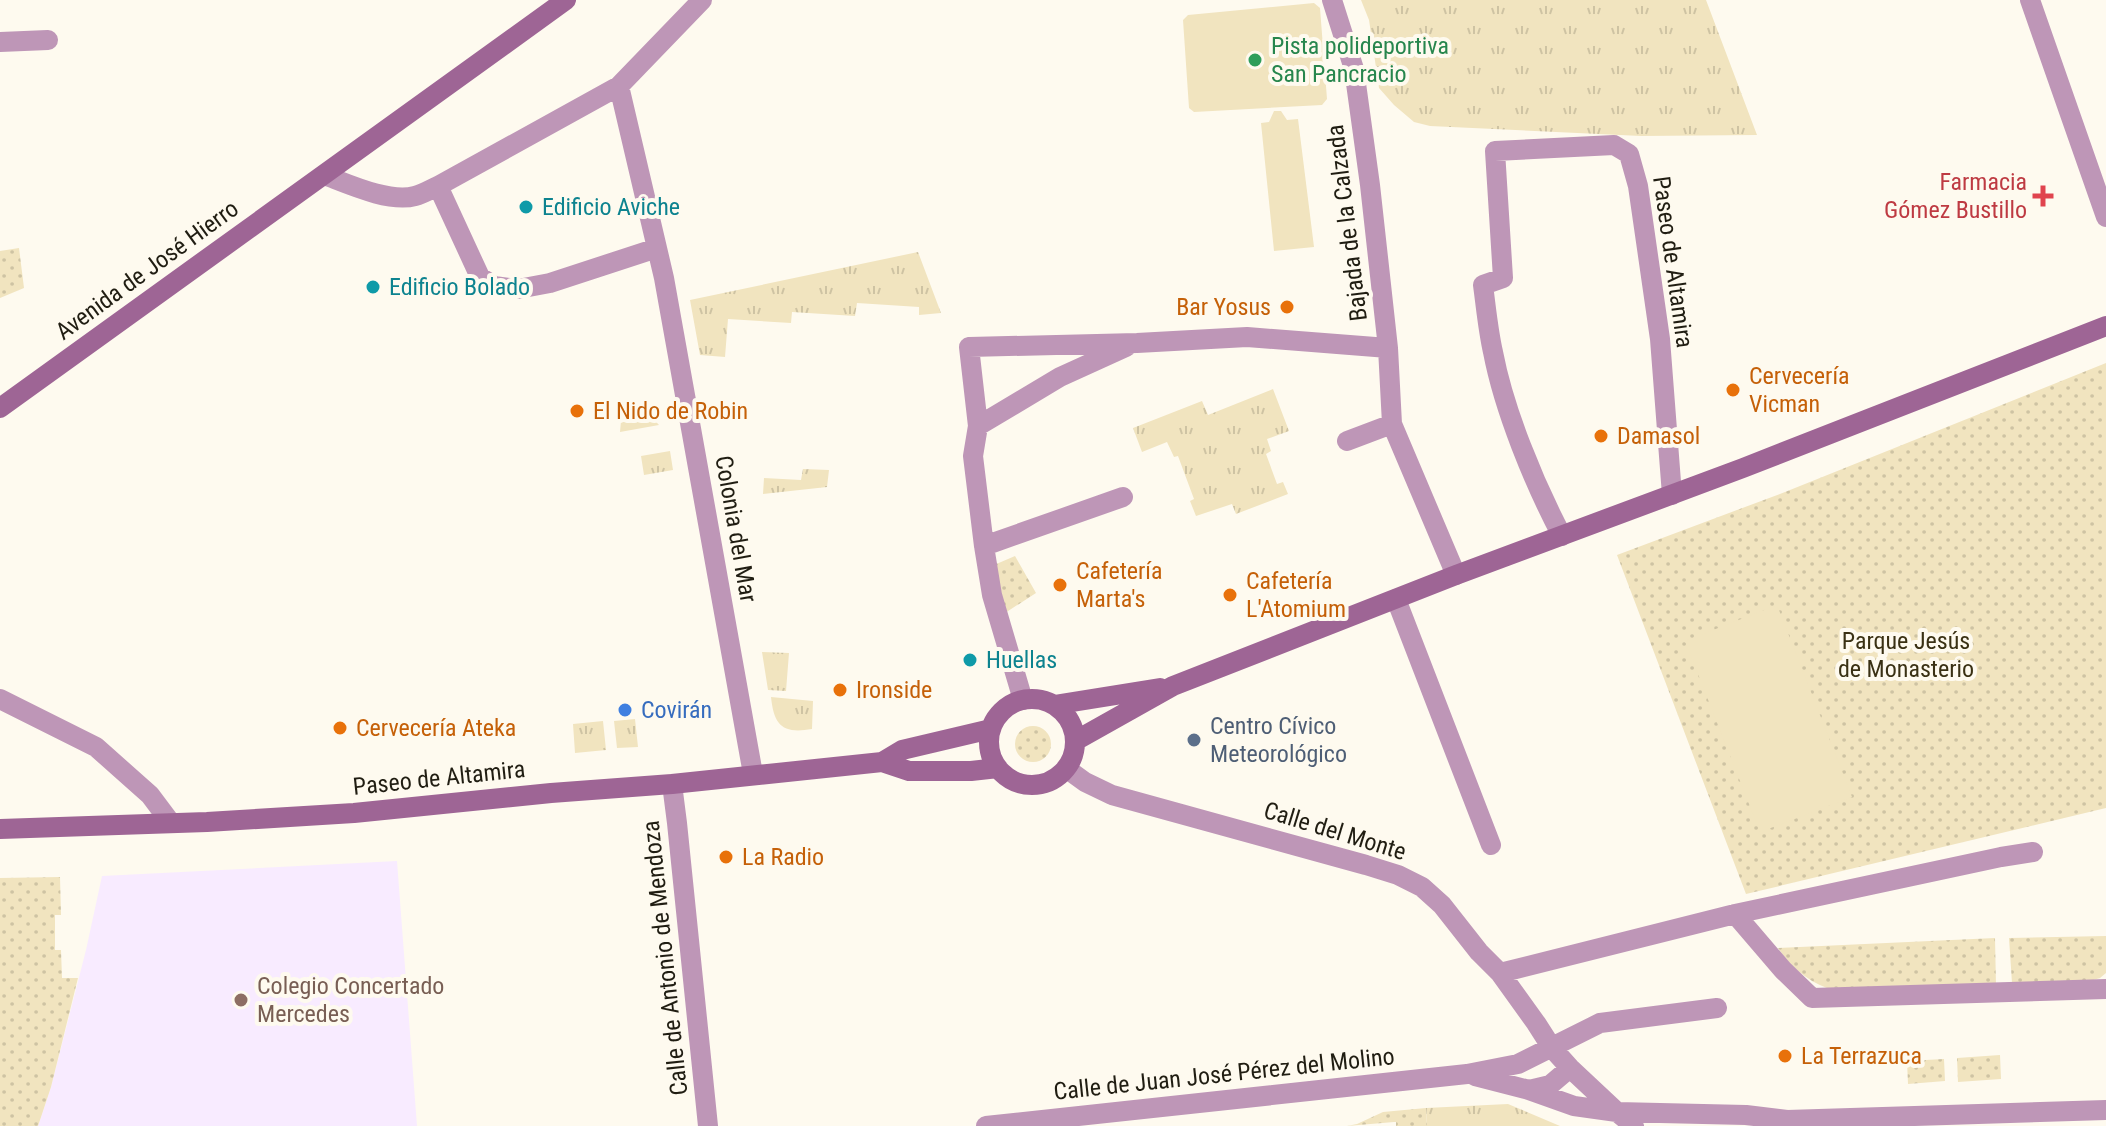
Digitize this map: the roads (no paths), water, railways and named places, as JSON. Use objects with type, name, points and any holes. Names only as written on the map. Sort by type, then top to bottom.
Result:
[{"type":"main road","name":"Avenida de José Hierro","points":[[0,408],[566,0]]},
{"type":"main road","points":[[1075,741],[1173,686],[2106,326]]},
{"type":"main road","points":[[1054,705],[1173,686]]},
{"type":"main road","points":[[1033,699],[1054,705],[1065,714],[1072,726],[1075,750],[1067,769],[1051,781],[1032,785],[1013,781],[998,768],[991,756],[991,729],[1012,704],[1033,699]]},
{"type":"main road","name":"Paseo de Altamira","points":[[882,762],[902,750],[991,729]]},
{"type":"main road","name":"Paseo de Altamira","points":[[0,829],[354,813],[882,762],[909,771],[998,768]]},
{"type":"street","points":[[324,175],[393,197],[414,197],[438,186],[619,86],[702,0]]},
{"type":"street","name":"Bajada de la Calzada","points":[[1332,0],[1354,69],[1388,348],[1392,424],[1456,575]]},
{"type":"street","points":[[2030,0],[2106,217]]},
{"type":"street","points":[[0,42],[48,40]]},
{"type":"street","points":[[438,186],[480,277],[494,286],[518,289],[550,283],[657,248],[619,86]]},
{"type":"street","name":"Paseo de Altamira","points":[[1562,536],[1547,507],[1513,421],[1493,353],[1483,285],[1503,278],[1495,151],[1614,145],[1629,154],[1638,186],[1660,339],[1672,495]]},
{"type":"street","name":"Colonia del Mar","points":[[657,248],[753,774]]},
{"type":"street","name":"Bajada de la Calzada","points":[[1023,700],[992,595],[984,546],[973,456],[978,426],[969,347],[1247,337],[1388,348]]},
{"type":"street","name":"Bajada de la Calzada","points":[[978,426],[1060,377],[1137,343]]},
{"type":"street","points":[[1058,345],[1060,377]]},
{"type":"street","points":[[1347,441],[1392,424]]},
{"type":"street","points":[[984,546],[1123,497]]},
{"type":"street","points":[[1396,599],[1491,845]]},
{"type":"street","points":[[0,699],[96,747],[150,795],[171,823]]},
{"type":"street","name":"Calle del Monte","points":[[1067,769],[1112,795],[1398,875],[1422,887],[1442,905],[1500,973],[1552,1048],[1634,1126]]},
{"type":"street","name":"Calle de Antonio de Mendoza","points":[[672,784],[708,1126]]},
{"type":"street","points":[[1500,973],[1735,914],[2033,852]]},
{"type":"street","points":[[1735,914],[1783,970],[1812,998],[2106,989]]},
{"type":"street","name":"Calle de Juan José Pérez del Molino","points":[[986,1126],[1467,1074],[1518,1064],[1600,1023],[1717,1008]]},
{"type":"street","points":[[1529,1090],[1550,1085],[1570,1068]]},
{"type":"street","name":"Calle de Juan José Pérez del Molino","points":[[1467,1074],[1529,1090],[1574,1106],[1617,1112],[1746,1115],[1766,1122],[2106,1110]]},
{"type":"place","name":"Pista polideportiva San Pancracio","points":[[1255,60]]},
{"type":"place","name":"Farmacia Gómez Bustillo","points":[[2043,196]]},
{"type":"place","name":"Edificio Aviche","points":[[526,207]]},
{"type":"place","name":"Edificio Bolado","points":[[373,287]]},
{"type":"place","name":"Bar Yosus","points":[[1287,307]]},
{"type":"place","name":"Cervecería Vicman","points":[[1733,390]]},
{"type":"place","name":"El Nido de Robin","points":[[577,411]]},
{"type":"place","name":"Damasol","points":[[1601,436]]},
{"type":"place","name":"Cafetería Marta's","points":[[1060,585]]},
{"type":"place","name":"Cafetería L'Atomium","points":[[1230,595]]},
{"type":"place","name":"Huellas","points":[[970,660]]},
{"type":"place","name":"Ironside","points":[[840,690]]},
{"type":"place","name":"Covirán","points":[[625,710]]},
{"type":"place","name":"Cervecería Ateka","points":[[340,728]]},
{"type":"place","name":"Centro Cívico Meteorológico","points":[[1194,740]]},
{"type":"place","name":"La Radio","points":[[726,857]]},
{"type":"place","name":"Colegio Concertado Mercedes","points":[[241,1000]]},
{"type":"place","name":"La Terrazuca","points":[[1785,1056]]},
{"type":"park label","name":"Parque Jesús de Monasterio","points":[[1906,655]]}]
